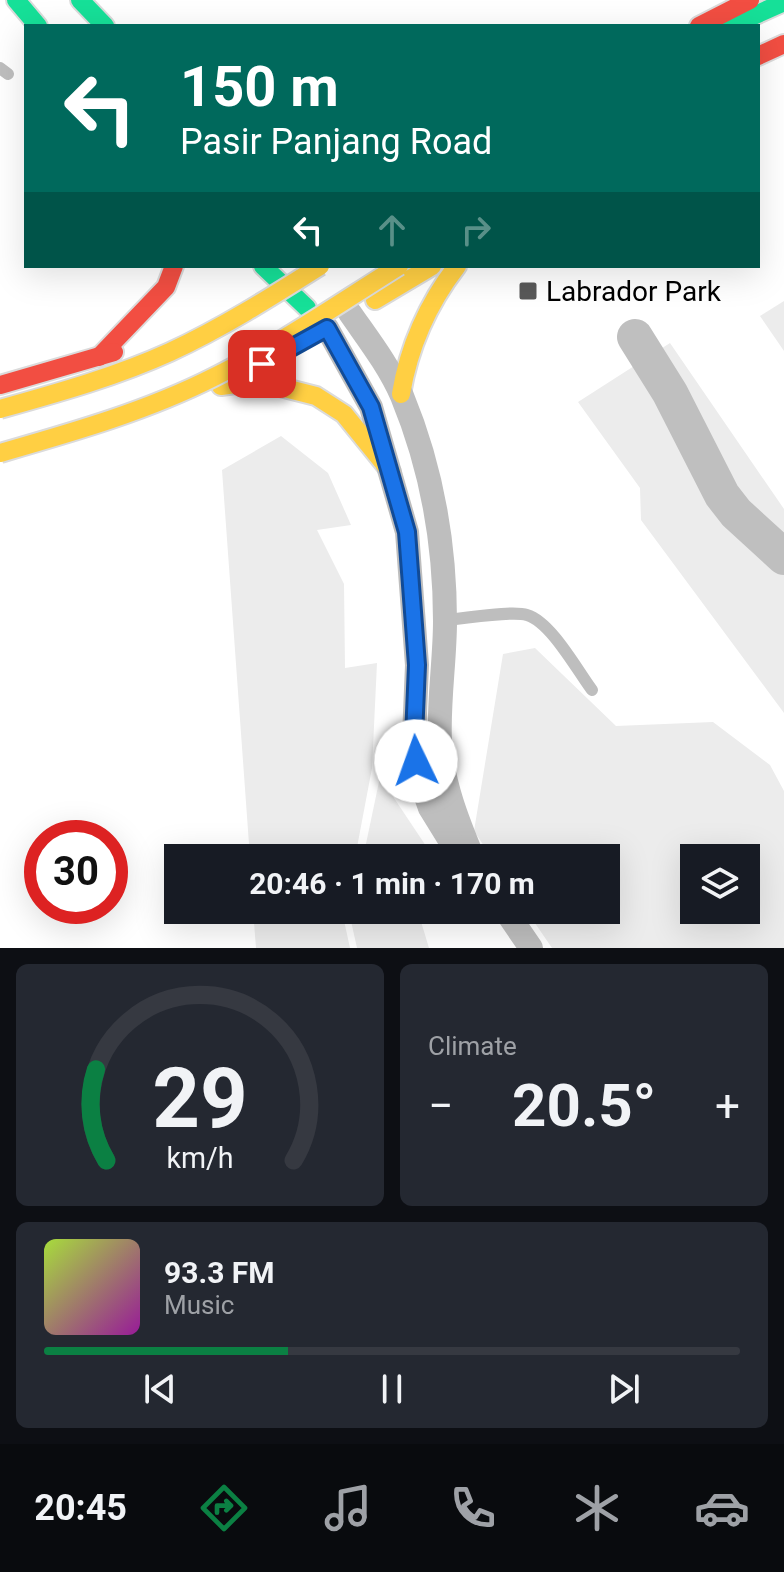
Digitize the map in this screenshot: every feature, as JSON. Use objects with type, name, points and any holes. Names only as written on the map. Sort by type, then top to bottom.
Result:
[{"type":"main road","points":[[16,0],[36,24]]},
{"type":"main road","points":[[80,0],[103,24]]},
{"type":"main road","points":[[703,24],[750,0]]},
{"type":"main road","points":[[735,24],[784,2]]},
{"type":"main road","points":[[760,55],[784,44]]},
{"type":"main road","points":[[99,357],[166,287],[173,268]]},
{"type":"main road","points":[[265,268],[327,328]]},
{"type":"main road","points":[[209,312],[295,268]]},
{"type":"main road","points":[[0,453],[94,426],[189,389],[271,345],[396,268]]},
{"type":"main road","points":[[0,461],[92,440],[221,386],[429,268]]},
{"type":"main road","points":[[401,394],[404,371],[421,319],[456,268]]},
{"type":"main road","points":[[0,409],[80,387],[169,353],[321,275],[350,313]]},
{"type":"main road","points":[[0,385],[133,345]]},
{"type":"main road","points":[[49,372],[89,391],[106,433]]},
{"type":"main road","points":[[221,386],[257,381],[316,396],[344,414],[391,472]]},
{"type":"street","points":[[350,313],[401,394],[433,491],[445,625],[441,750],[453,805],[468,844]]},
{"type":"street","points":[[327,328],[371,407],[407,532],[416,635],[414,737],[417,771],[430,808],[453,844]]},
{"type":"street","points":[[416,635],[429,654],[437,650],[445,625]]},
{"type":"street","points":[[515,924],[531,948]]},
{"type":"lane","points":[[445,625],[525,614],[540,622],[553,636],[592,690]]},
{"type":"shaded area","points":[[784,301],[784,351],[760,316]]},
{"type":"shaded area","points":[[670,343],[784,509],[784,713],[641,520],[640,488],[578,402]]},
{"type":"shaded area","points":[[281,436],[328,473],[351,525],[317,530],[344,584],[345,668],[377,663],[372,768],[358,844],[249,844],[222,470]]},
{"type":"shaded area","points":[[535,648],[616,726],[713,722],[770,765],[784,791],[784,948],[552,948],[536,924],[620,924],[620,844],[483,844],[474,831],[503,654]]},
{"type":"shaded area","points":[[380,777],[425,844],[366,844]]},
{"type":"shaded area","points":[[254,924],[345,924],[350,948],[256,948]]},
{"type":"shaded area","points":[[352,924],[422,924],[429,948],[357,948]]},
{"type":"waterway","points":[[635,337],[670,393],[722,495],[736,513],[784,557]]},
{"type":"traffic: fast","points":[[16,0],[36,24]]},
{"type":"traffic: fast","points":[[80,0],[103,24]]},
{"type":"traffic: fast","points":[[735,24],[784,2]]},
{"type":"traffic: fast","points":[[265,268],[307,308]]},
{"type":"traffic: slow","points":[[0,409],[107,377],[170,352],[265,301],[317,268]]},
{"type":"traffic: slow","points":[[0,453],[109,420],[189,389],[262,352],[396,268]]},
{"type":"traffic: slow","points":[[375,300],[429,268]]},
{"type":"traffic: slow","points":[[401,394],[421,327],[456,268]]},
{"type":"traffic: slow","points":[[221,386],[257,381],[316,396],[344,414],[391,472]]},
{"type":"traffic: jam","points":[[703,24],[750,0]]},
{"type":"traffic: jam","points":[[760,55],[784,44]]},
{"type":"traffic: jam","points":[[99,357],[166,287],[173,268]]},
{"type":"traffic: jam","points":[[0,385],[114,352]]},
{"type":"place","name":"Labrador Park","points":[[528,291]]},
{"type":"route","points":[[262,364],[327,328],[371,407],[407,532],[411,563],[417,665],[416,761]]}]
